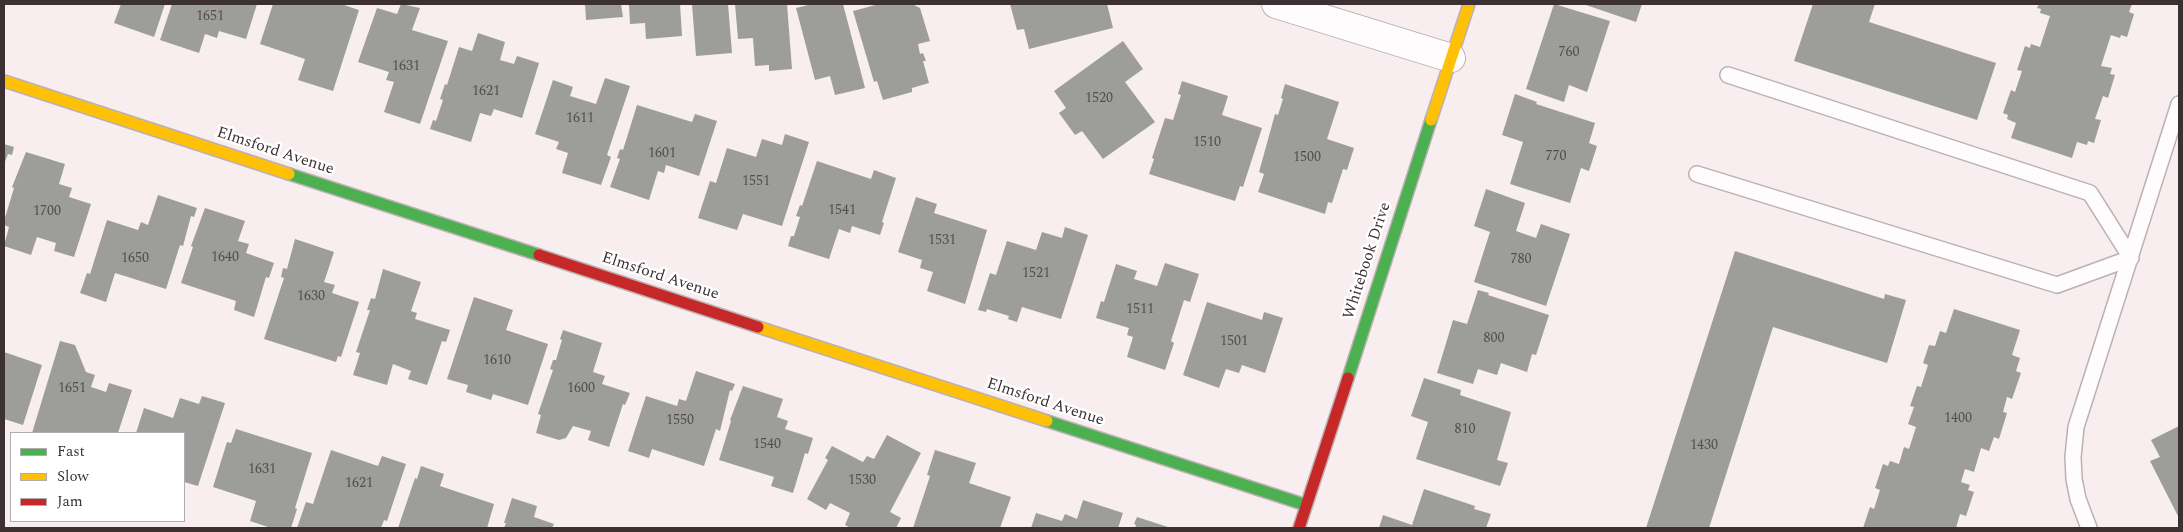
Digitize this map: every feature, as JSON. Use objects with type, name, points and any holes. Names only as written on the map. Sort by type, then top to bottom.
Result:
[{"type":"street","points":[[1276,4],[1451,58]]},
{"type":"street","name":"Whitebook Drive","points":[[1298,528],[1469,4]]},
{"type":"street","name":"Elmsford Avenue","points":[[4,81],[1306,505]]},
{"type":"lane","points":[[1728,76],[2090,193],[2131,258]]},
{"type":"lane","points":[[2089,528],[2076,491],[2073,457],[2080,413],[2179,104]]},
{"type":"lane","points":[[1697,174],[2057,285],[2131,258]]},
{"type":"building","points":[[121,4],[165,4],[154,37],[114,23]]},
{"type":"building","points":[[172,4],[257,4],[246,39],[219,31],[217,38],[205,34],[199,53],[160,40]]},
{"type":"building","points":[[273,4],[341,4],[359,10],[333,91],[298,80],[305,59],[260,44]]},
{"type":"building","points":[[401,4],[420,8],[412,30],[448,41],[420,124],[384,112],[394,82],[386,80],[389,72],[358,62],[377,8],[397,14]]},
{"type":"building","points":[[585,4],[621,4],[623,17],[586,20]]},
{"type":"building","points":[[629,4],[680,4],[682,36],[646,39],[645,23],[630,24]]},
{"type":"building","points":[[692,4],[728,4],[732,53],[696,56]]},
{"type":"building","points":[[735,4],[787,4],[792,69],[769,71],[769,65],[755,66],[753,38],[738,39]]},
{"type":"building","points":[[812,4],[843,4],[865,88],[835,95],[830,76],[815,80],[796,8]]},
{"type":"building","points":[[879,4],[912,4],[920,8],[930,41],[918,44],[920,54],[923,53],[926,61],[923,61],[929,83],[912,88],[912,92],[883,100],[877,81],[874,82],[853,11]]},
{"type":"building","points":[[1010,4],[1107,4],[1113,28],[1029,49],[1024,29],[1017,30]]},
{"type":"building","points":[[1554,4],[1610,21],[1587,92],[1569,85],[1564,102],[1526,89]]},
{"type":"building","points":[[1583,4],[1642,4],[1636,22]]},
{"type":"building","points":[[1813,4],[1875,4],[1869,22],[1996,63],[1977,120],[1794,61]]},
{"type":"building","points":[[2039,4],[2132,4],[2129,12],[2134,14],[2127,37],[2121,35],[2120,38],[2111,35],[2101,66],[2112,68],[2110,74],[2115,75],[2108,98],[2103,96],[2095,119],[2101,120],[2094,143],[2088,141],[2087,145],[2077,142],[2072,158],[2011,138],[2016,123],[2007,119],[2008,115],[2003,113],[2011,90],[2015,92],[2022,71],[2017,70],[2025,46],[2030,48],[2031,44],[2040,47],[2050,16],[2040,13],[2041,9],[2037,8]]},
{"type":"building","points":[[478,33],[505,42],[500,60],[514,64],[517,56],[539,63],[522,118],[494,109],[491,116],[480,113],[471,142],[430,129],[433,120],[436,121],[443,100],[440,99],[445,84],[447,85],[459,47],[472,51]]},
{"type":"building","points":[[1123,41],[1143,69],[1125,82],[1155,122],[1103,159],[1082,131],[1075,135],[1059,113],[1066,108],[1054,91]]},
{"type":"building","points":[[605,78],[630,86],[607,155],[611,157],[601,185],[562,173],[568,153],[556,149],[559,142],[535,134],[553,80],[573,87],[570,96],[596,104]]},
{"type":"building","points":[[1182,81],[1228,96],[1222,115],[1262,128],[1243,187],[1240,186],[1235,201],[1149,174],[1154,159],[1152,158],[1165,118],[1173,120],[1181,95],[1178,94]]},
{"type":"building","points":[[1285,84],[1339,102],[1327,139],[1354,148],[1347,170],[1343,169],[1332,203],[1328,202],[1325,214],[1258,192],[1264,174],[1259,172],[1275,114],[1278,115],[1283,99],[1281,98]]},
{"type":"building","points":[[1515,94],[1537,102],[1536,104],[1595,123],[1589,143],[1597,146],[1589,171],[1581,168],[1570,203],[1510,184],[1523,142],[1502,135]]},
{"type":"building","points":[[637,105],[692,122],[695,114],[717,121],[699,176],[666,165],[664,173],[658,171],[649,200],[610,187],[620,159],[617,158],[620,149],[623,150]]},
{"type":"building","points":[[785,134],[809,142],[782,226],[743,214],[737,230],[698,218],[710,181],[716,183],[727,148],[756,157],[762,139],[782,145]]},
{"type":"building","points":[[4,144],[14,147],[12,155],[8,154],[4,164]]},
{"type":"building","points":[[26,152],[65,164],[59,184],[72,188],[69,197],[91,204],[74,257],[54,251],[56,243],[37,237],[31,255],[4,246],[9,227],[4,225],[4,221],[14,188],[12,187]]},
{"type":"building","points":[[817,161],[871,179],[874,170],[896,178],[882,222],[884,223],[880,235],[852,226],[850,233],[839,229],[829,259],[788,246],[791,236],[794,236],[800,217],[796,216],[800,205],[802,206]]},
{"type":"building","points":[[1486,189],[1525,203],[1516,231],[1536,238],[1541,224],[1570,234],[1546,306],[1474,282],[1490,232],[1474,226]]},
{"type":"building","points":[[158,195],[197,208],[194,217],[191,216],[183,246],[180,245],[166,289],[115,273],[106,302],[80,293],[87,273],[90,274],[107,220],[138,230],[141,222],[148,225]]},
{"type":"building","points":[[916,197],[937,204],[934,213],[987,230],[965,304],[927,291],[933,272],[920,268],[922,260],[898,252]]},
{"type":"building","points":[[205,208],[245,221],[238,241],[249,244],[246,253],[274,263],[269,278],[266,277],[254,317],[234,310],[236,301],[181,283],[193,247],[191,246]]},
{"type":"building","points":[[1065,227],[1088,235],[1061,319],[1022,307],[1017,322],[1008,319],[1009,316],[987,309],[986,312],[978,310],[990,273],[996,275],[1007,241],[1036,250],[1042,232],[1062,238]]},
{"type":"building","points":[[295,239],[334,252],[324,282],[335,285],[332,293],[359,302],[341,357],[338,356],[336,362],[264,339],[284,278],[281,277],[283,268],[287,269]]},
{"type":"building","points":[[1735,251],[1884,299],[1885,294],[1906,300],[1887,363],[1773,327],[1709,528],[1646,528]]},
{"type":"building","points":[[1165,263],[1199,274],[1190,302],[1184,300],[1171,341],[1174,343],[1165,370],[1127,357],[1133,337],[1127,335],[1129,328],[1096,318],[1101,301],[1104,302],[1116,264],[1137,271],[1134,279],[1157,286]]},
{"type":"building","points":[[383,269],[421,282],[411,311],[417,313],[415,319],[450,330],[446,342],[442,341],[427,385],[408,379],[411,371],[393,364],[387,385],[353,375],[360,353],[356,352],[370,310],[367,310],[371,298],[375,299]]},
{"type":"building","points":[[1478,290],[1549,315],[1536,355],[1532,354],[1527,372],[1501,363],[1497,375],[1478,369],[1473,384],[1437,373],[1453,320],[1467,324]]},
{"type":"building","points":[[474,297],[513,310],[506,330],[548,344],[528,405],[493,394],[491,400],[466,392],[468,385],[447,379]]},
{"type":"building","points":[[1207,302],[1262,320],[1264,312],[1283,318],[1265,373],[1242,365],[1239,373],[1226,369],[1219,388],[1183,375]]},
{"type":"building","points":[[1954,309],[2020,330],[2012,355],[2020,358],[2016,371],[2021,373],[2012,399],[2007,397],[2003,412],[2007,413],[1999,439],[1994,437],[1989,451],[1981,448],[1974,472],[1965,469],[1961,482],[1970,485],[1968,490],[1974,492],[1966,516],[1960,514],[1956,528],[1863,528],[1870,507],[1874,509],[1880,490],[1875,488],[1883,464],[1888,466],[1890,461],[1899,464],[1904,447],[1909,449],[1916,427],[1908,424],[1914,407],[1910,406],[1917,386],[1921,387],[1928,365],[1923,363],[1929,345],[1935,346],[1940,331],[1946,333]]},
{"type":"building","points":[[563,330],[602,343],[593,372],[605,376],[602,384],[630,393],[625,405],[623,404],[609,447],[588,440],[591,431],[573,426],[566,438],[559,440],[536,433],[541,415],[538,414],[553,370],[550,369],[553,360],[556,360],[562,340],[560,339]]},
{"type":"building","points":[[60,341],[75,345],[86,372],[95,375],[91,387],[106,392],[109,383],[132,390],[118,432],[32,432]]},
{"type":"building","points":[[4,352],[42,365],[23,425],[4,419]]},
{"type":"building","points":[[696,371],[735,384],[732,391],[730,390],[720,431],[716,429],[704,466],[652,449],[649,458],[628,451],[646,396],[677,406],[679,399],[686,401]]},
{"type":"building","points":[[1424,378],[1461,390],[1460,395],[1511,412],[1497,460],[1508,463],[1500,486],[1416,459],[1428,422],[1411,416]]},
{"type":"building","points":[[743,386],[783,399],[777,417],[788,421],[785,429],[813,438],[808,454],[805,453],[793,493],[771,486],[774,477],[719,460],[730,420]]},
{"type":"building","points":[[202,396],[225,403],[198,486],[185,482],[185,432],[136,432],[144,408],[173,418],[180,398],[199,404]]},
{"type":"building","points":[[2179,426],[2179,518],[2150,461],[2160,457],[2151,440]]},
{"type":"building","points":[[236,429],[312,453],[295,508],[297,509],[291,528],[271,528],[250,521],[256,501],[213,487],[227,442],[231,443]]},
{"type":"building","points":[[887,435],[921,453],[890,512],[901,518],[896,528],[851,528],[845,525],[850,513],[830,503],[826,510],[807,499],[828,460],[825,458],[832,446],[863,462],[867,456],[874,459]]},
{"type":"building","points":[[331,450],[378,466],[382,456],[406,464],[387,521],[384,520],[381,528],[297,528],[306,502],[313,504]]},
{"type":"building","points":[[935,450],[976,463],[969,483],[1011,497],[1000,528],[913,528],[930,476],[927,475]]},
{"type":"building","points":[[421,466],[444,474],[440,486],[494,504],[487,528],[398,528]]},
{"type":"building","points":[[1424,489],[1475,506],[1474,509],[1491,514],[1486,528],[1379,528],[1383,515],[1412,525]]},
{"type":"building","points":[[512,498],[537,506],[534,517],[554,524],[552,528],[504,528]]},
{"type":"building","points":[[1083,500],[1123,513],[1118,528],[1031,528],[1036,513],[1062,521],[1065,514],[1077,519]]},
{"type":"building","points":[[1137,517],[1171,528],[1135,528],[1136,525],[1134,524]]},
{"type":"traffic: fast","points":[[1348,378],[1431,120]]},
{"type":"traffic: fast","points":[[289,174],[539,255]]},
{"type":"traffic: fast","points":[[1047,421],[1306,505]]},
{"type":"traffic: slow","points":[[1431,120],[1469,4]]},
{"type":"traffic: slow","points":[[4,81],[289,174]]},
{"type":"traffic: slow","points":[[758,327],[1047,421]]},
{"type":"traffic: jam","points":[[539,255],[758,327]]},
{"type":"traffic: jam","points":[[1299,528],[1348,378]]}]
